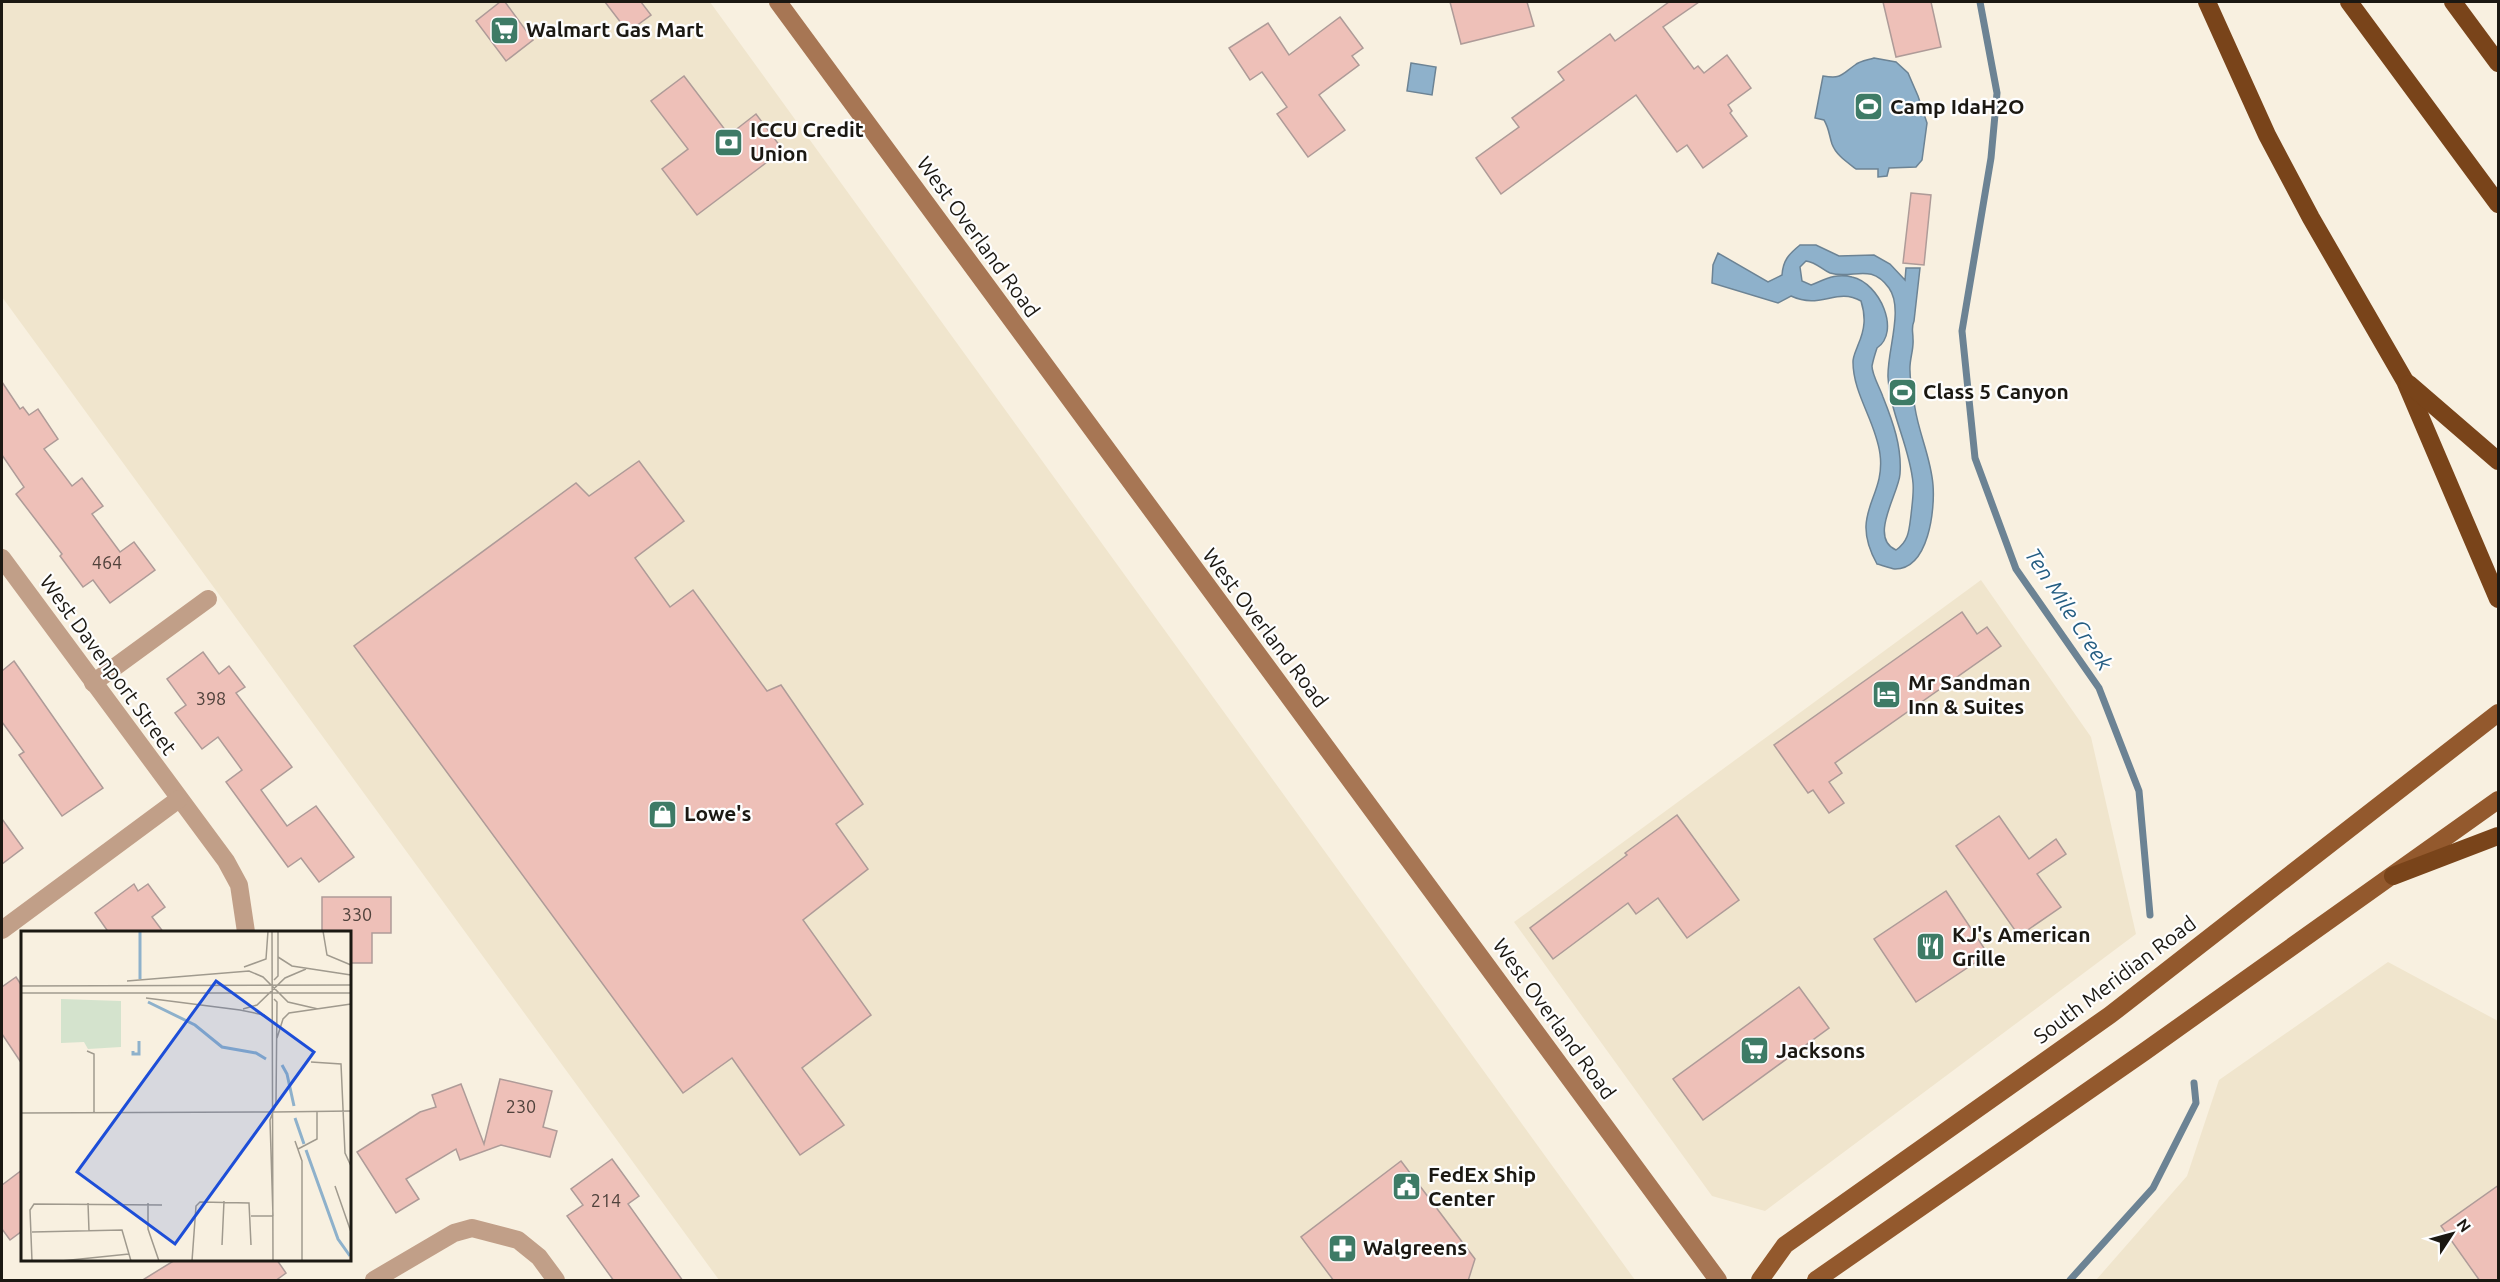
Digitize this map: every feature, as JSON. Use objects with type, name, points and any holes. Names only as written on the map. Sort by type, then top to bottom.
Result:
[{"type":"highway","points":[[2206,2],[2267,135],[2311,218],[2405,381],[2499,599]]},
{"type":"highway","points":[[2349,2],[2499,204]]},
{"type":"highway","points":[[2453,2],[2499,63]]},
{"type":"highway","points":[[2405,381],[2499,461]]},
{"type":"highway","points":[[2393,876],[2499,836]]},
{"type":"main road","name":"South Meridian Road","points":[[1760,1281],[1785,1245],[2110,1015],[2499,713]]},
{"type":"main road","points":[[1816,1281],[2144,1053],[2499,800]]},
{"type":"street","name":"West Overland Road","points":[[778,2],[1718,1281]]},
{"type":"street","name":"West Davenport Street","points":[[2,558],[226,861],[238,885],[246,931]]},
{"type":"street","points":[[93,683],[208,599]]},
{"type":"street","points":[[2,930],[179,798]]},
{"type":"street","points":[[374,1281],[453,1233],[472,1228],[518,1240],[538,1257],[556,1281]]},
{"type":"shaded area","points":[[2,2],[710,2],[1635,1280],[719,1280],[2,297]]},
{"type":"shaded area","points":[[1981,580],[2091,737],[2136,934],[1765,1211],[1712,1196],[1514,922]]},
{"type":"shaded area","points":[[2388,962],[2498,1021],[2498,1280],[2096,1280],[2187,1176],[2219,1080]]},
{"type":"water","name":"Camp IdaH2O","points":[[1874,58],[1896,62],[1908,73],[1927,123],[1922,160],[1916,167],[1889,168],[1887,176],[1878,177],[1878,169],[1856,169],[1842,158],[1832,144],[1824,120],[1815,118],[1823,76],[1834,77],[1844,74],[1857,64]]},
{"type":"water","points":[[1411,63],[1436,67],[1432,95],[1407,91]]},
{"type":"water","name":"Class 5 Canyon","points":[[1800,245],[1816,245],[1839,256],[1874,255],[1890,264],[1905,280],[1906,268],[1920,268],[1912,328],[1910,376],[1917,418],[1932,475],[1933,508],[1928,536],[1922,549],[1916,559],[1906,566],[1895,569],[1877,564],[1869,546],[1866,531],[1870,506],[1878,483],[1880,454],[1878,442],[1860,397],[1854,374],[1853,362],[1864,323],[1861,301],[1844,296],[1811,301],[1791,296],[1778,303],[1712,283],[1713,265],[1718,253],[1768,282],[1782,275],[1785,261]],"holes":[[[1806,261],[1838,275],[1861,273],[1875,276],[1889,288],[1893,297],[1895,319],[1888,377],[1892,404],[1908,456],[1913,487],[1908,535],[1904,543],[1896,550],[1888,544],[1885,526],[1900,474],[1900,454],[1893,425],[1872,370],[1877,348],[1884,341],[1887,331],[1884,309],[1871,288],[1852,277],[1836,276],[1811,285],[1802,281],[1800,267]]]},
{"type":"building","name":"Walmart Gas Mart","points":[[500,2],[505,2],[533,40],[506,61],[476,21]]},
{"type":"building","points":[[605,2],[641,2],[651,15],[628,32]]},
{"type":"building","points":[[1450,2],[1527,2],[1534,26],[1461,44]]},
{"type":"building","points":[[1669,2],[1699,2],[1663,27],[1694,69],[1698,66],[1704,73],[1727,55],[1751,88],[1728,105],[1732,111],[1730,113],[1747,136],[1703,168],[1687,145],[1677,152],[1636,95],[1501,194],[1476,158],[1519,127],[1512,118],[1564,80],[1558,72],[1610,34],[1615,41]]},
{"type":"building","points":[[1883,2],[1931,2],[1941,47],[1896,57]]},
{"type":"building","points":[[1340,17],[1363,48],[1352,56],[1359,65],[1319,95],[1345,130],[1308,157],[1277,114],[1287,107],[1262,72],[1250,80],[1229,48],[1268,23],[1289,55]]},
{"type":"building","name":"ICCU Credit Union","points":[[684,76],[729,135],[756,114],[783,150],[697,215],[662,169],[688,149],[651,101]]},
{"type":"building","points":[[1911,193],[1931,195],[1924,265],[1903,263]]},
{"type":"building","points":[[2,382],[20,409],[23,407],[29,415],[38,409],[58,439],[44,449],[72,486],[82,478],[103,506],[92,514],[120,552],[134,542],[155,570],[110,603],[93,580],[83,587],[60,556],[62,554],[16,494],[24,487],[2,455]]},
{"type":"building","name":"Lowe's","points":[[639,461],[684,521],[635,558],[670,607],[693,590],[767,691],[781,685],[863,804],[836,824],[868,869],[803,920],[871,1015],[802,1068],[844,1125],[800,1155],[732,1058],[683,1093],[354,646],[576,483],[589,496]]},
{"type":"building","name":"Mr Sandman Inn & Suites","points":[[1962,612],[1977,634],[1987,627],[2001,646],[1835,763],[1842,773],[1829,782],[1844,803],[1829,813],[1813,790],[1808,793],[1774,745]]},
{"type":"building","points":[[203,652],[219,674],[229,666],[245,687],[236,693],[292,767],[261,790],[287,826],[316,806],[354,857],[319,882],[301,858],[288,867],[226,782],[242,770],[218,737],[202,749],[175,713],[186,705],[167,679]]},
{"type":"building","points":[[14,661],[103,788],[62,816],[19,755],[24,752],[2,722],[2,671]]},
{"type":"building","points":[[1677,815],[1739,900],[1687,938],[1658,898],[1636,914],[1628,903],[1553,959],[1530,928]]},
{"type":"building","points":[[1999,816],[2029,859],[2056,839],[2066,854],[2037,874],[2061,907],[2019,936],[1956,846]]},
{"type":"building","points":[[2,819],[23,848],[2,864]]},
{"type":"building","points":[[134,884],[138,891],[148,884],[165,907],[152,917],[162,931],[108,931],[95,913]]},
{"type":"building","name":"KJ's American Grille","points":[[1946,891],[1988,954],[1916,1002],[1874,939]]},
{"type":"building","points":[[322,897],[391,897],[391,933],[372,933],[372,963],[351,963],[351,931],[322,931]]},
{"type":"building","points":[[16,977],[21,984],[21,1062],[2,1034],[2,987]]},
{"type":"building","name":"Jacksons","points":[[1799,987],[1829,1028],[1703,1120],[1673,1079]]},
{"type":"building","points":[[500,1079],[552,1091],[543,1127],[557,1131],[550,1157],[501,1145],[460,1160],[456,1149],[406,1179],[419,1199],[396,1213],[357,1152],[420,1112],[436,1107],[432,1095],[461,1084],[484,1144]]},
{"type":"building","points":[[612,1159],[639,1196],[628,1204],[683,1281],[614,1281],[567,1216],[583,1205],[571,1189]]},
{"type":"building","name":"Walgreens","points":[[1401,1161],[1475,1259],[1468,1281],[1334,1281],[1301,1237]]},
{"type":"building","points":[[21,1171],[21,1232],[10,1240],[2,1229],[2,1185]]},
{"type":"building","points":[[2499,1185],[2499,1281],[2480,1281],[2441,1226]]},
{"type":"building","points":[[173,1261],[278,1261],[286,1273],[275,1281],[141,1281]]},
{"type":"waterway","name":"Ten Mile Creek","points":[[1980,2],[1997,93],[1991,158],[1962,331],[1975,458],[2016,569],[2099,688],[2139,791],[2150,915]]},
{"type":"waterway","name":"Ten Mile Creek","points":[[2070,1280],[2153,1188],[2196,1103],[2194,1083]]},
{"type":"place","name":"Walmart Gas Mart","points":[[505,30]]},
{"type":"place","name":"Camp IdaH2O","points":[[1869,107]]},
{"type":"place","name":"ICCU Credit Union","points":[[729,142]]},
{"type":"place","name":"Class 5 Canyon","points":[[1902,392]]},
{"type":"place","name":"Mr Sandman Inn & Suites","points":[[1887,695]]},
{"type":"place","name":"Lowe's","points":[[663,814]]},
{"type":"place","name":"KJ's American Grille","points":[[1931,947]]},
{"type":"place","name":"Jacksons","points":[[1755,1051]]},
{"type":"place","name":"FedEx Ship Center","points":[[1407,1187]]},
{"type":"place","name":"Walgreens","points":[[1342,1248]]}]
